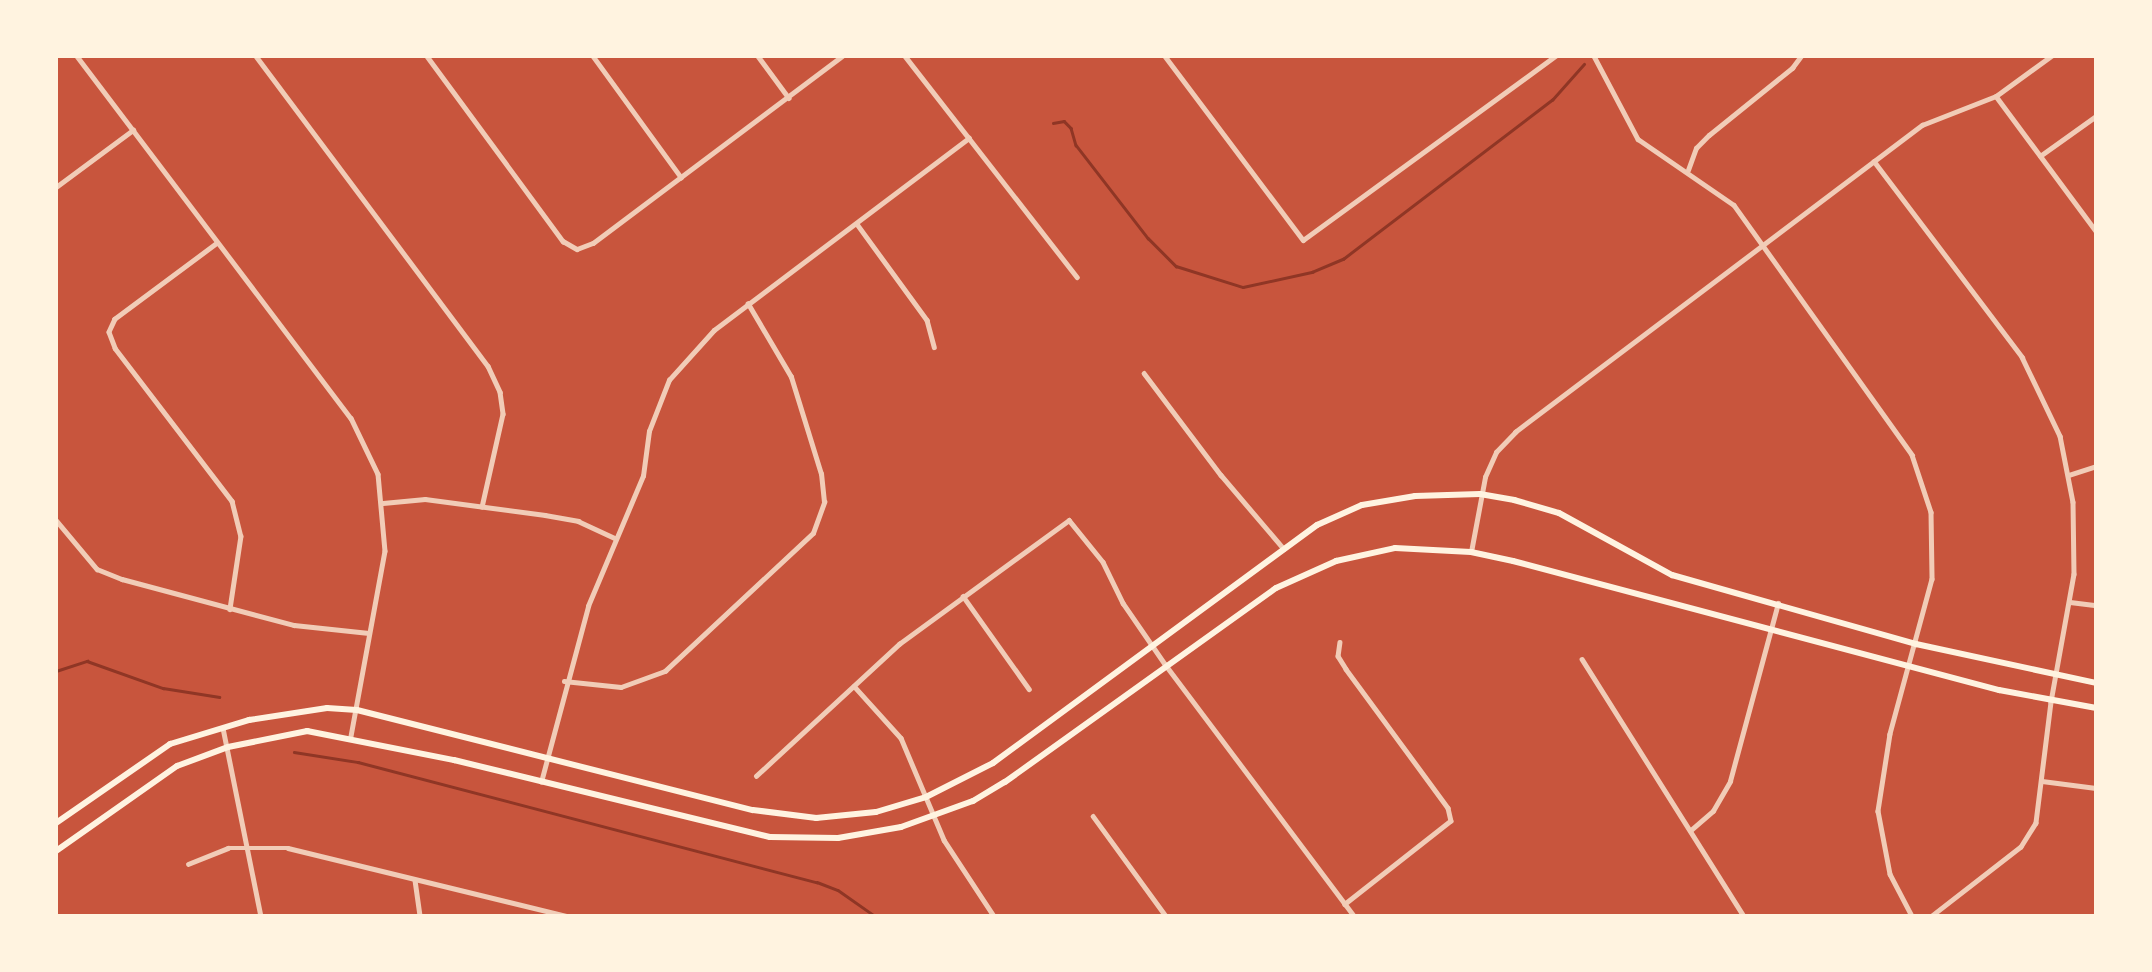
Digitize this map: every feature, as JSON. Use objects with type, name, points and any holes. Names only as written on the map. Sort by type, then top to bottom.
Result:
[{"type":"main road","points":[[56,823],[149,755],[223,727],[297,710],[357,710],[784,815],[816,818],[876,812],[926,797],[993,763],[1317,525],[1362,505],[1415,496],[1480,494],[1559,513],[1672,575],[1779,603],[1916,644],[2055,678],[2096,683]]},
{"type":"main road","points":[[56,851],[177,766],[228,747],[307,731],[351,737],[770,837],[838,838],[934,817],[1005,782],[1165,664],[1276,588],[1336,561],[1395,548],[1471,552],[1909,667],[2051,702],[2096,708]]},
{"type":"street","points":[[77,56],[216,244],[351,418],[378,474],[383,503],[385,551],[351,737]]},
{"type":"street","points":[[256,56],[488,366],[500,393],[503,414],[482,507]]},
{"type":"street","points":[[427,56],[563,241],[577,249],[593,243],[789,99],[842,56]]},
{"type":"street","points":[[593,56],[681,177]]},
{"type":"street","points":[[758,56],[789,99]]},
{"type":"street","points":[[905,56],[1077,277]]},
{"type":"street","points":[[1165,56],[1303,240],[1555,56]]},
{"type":"street","points":[[1594,56],[1639,139],[1688,170],[1734,205],[1912,455],[1931,512],[1935,545],[1916,644],[1890,734],[1878,811],[1890,874],[1912,916]]},
{"type":"street","points":[[1688,170],[1696,148],[1792,68],[1801,56]]},
{"type":"street","points":[[1471,552],[1480,494],[1496,452],[1515,432],[1922,125],[1996,96],[2051,56]]},
{"type":"street","points":[[1996,96],[2096,231]]},
{"type":"street","points":[[2040,156],[2096,116]]},
{"type":"street","points":[[56,187],[132,130]]},
{"type":"street","points":[[540,783],[564,681],[614,538],[643,476],[649,430],[669,380],[703,339],[969,138]]},
{"type":"street","points":[[1874,161],[2022,357],[2060,436],[2069,475],[2076,544],[2070,602],[2051,702],[2036,823],[2021,848],[1932,916]]},
{"type":"street","points":[[857,224],[927,320],[934,347]]},
{"type":"street","points":[[216,244],[115,319],[109,332],[115,348],[232,501],[241,536],[230,609]]},
{"type":"street","points":[[564,681],[621,687],[665,671],[813,533],[824,502],[821,474],[791,377],[748,304]]},
{"type":"street","points":[[1144,373],[1221,475],[1284,549]]},
{"type":"street","points":[[2069,475],[2096,466]]},
{"type":"street","points":[[383,503],[425,499],[578,521],[614,538]]},
{"type":"street","points":[[56,520],[97,569],[230,609],[317,629],[369,634]]},
{"type":"street","points":[[757,776],[899,644],[1069,520],[1083,533],[1165,664],[1354,916]]},
{"type":"street","points":[[963,597],[1029,689]]},
{"type":"street","points":[[2070,602],[2096,605]]},
{"type":"street","points":[[1691,830],[1713,811],[1730,781],[1779,603]]},
{"type":"street","points":[[1340,642],[1338,656],[1346,669],[1448,808],[1451,821],[1345,904]]},
{"type":"street","points":[[1582,659],[1744,916]]},
{"type":"street","points":[[854,686],[901,738],[955,859],[994,916]]},
{"type":"street","points":[[223,727],[261,916]]},
{"type":"street","points":[[2042,781],[2096,788]]},
{"type":"street","points":[[1093,816],[1166,916]]},
{"type":"street","points":[[188,864],[213,852],[248,846],[288,848],[567,916]]},
{"type":"street","points":[[415,880],[420,916]]},
{"type":"waterway","points":[[1053,123],[1064,121],[1071,128],[1076,145],[1148,238],[1176,266],[1243,287],[1312,272],[1343,259],[1552,100],[1584,64]]},
{"type":"waterway","points":[[56,671],[87,661],[163,688],[219,697]]},
{"type":"waterway","points":[[294,752],[358,762],[817,882],[838,890],[875,916]]}]
